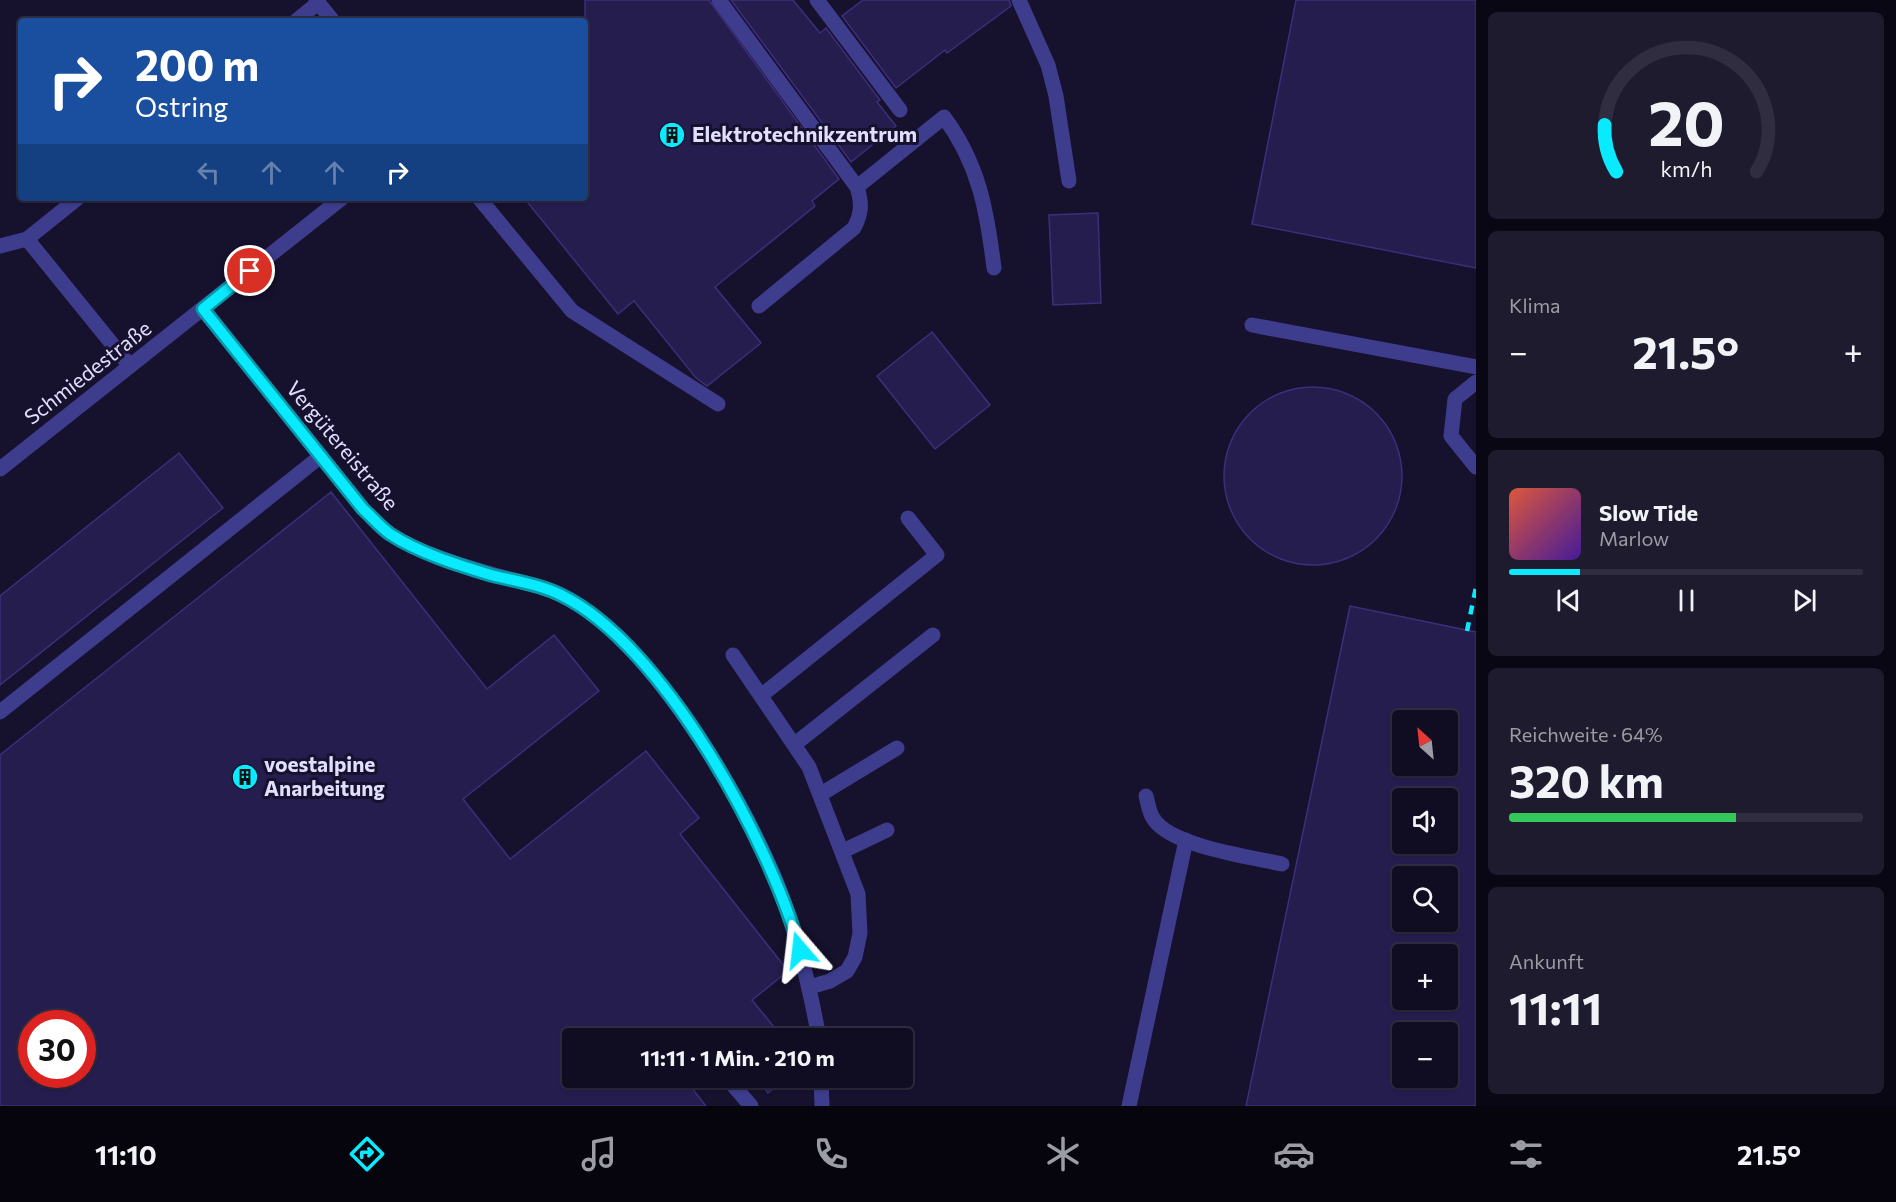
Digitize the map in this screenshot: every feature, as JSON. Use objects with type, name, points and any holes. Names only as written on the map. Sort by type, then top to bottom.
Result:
[{"type":"street","points":[[719,0],[857,187],[861,201],[860,216],[854,228],[759,306]]},
{"type":"street","points":[[817,0],[900,110]]},
{"type":"street","points":[[1019,0],[1048,65],[1056,96],[1069,181]]},
{"type":"street","points":[[299,18],[317,2],[330,18]]},
{"type":"street","points":[[857,187],[944,117],[956,133],[981,187],[994,268]]},
{"type":"street","points":[[0,246],[27,239],[74,201]]},
{"type":"street","name":"Schmiedestraße","points":[[0,470],[338,201]]},
{"type":"street","points":[[481,201],[572,311],[718,404]]},
{"type":"street","points":[[27,239],[130,366]]},
{"type":"street","name":"Vergütereistraße","points":[[203,309],[363,509],[389,534],[433,555],[560,594],[591,614],[628,648],[661,684],[692,727],[748,823],[774,876],[795,932],[810,987],[817,1028]]},
{"type":"street","points":[[1252,325],[1476,367]]},
{"type":"street","points":[[1476,382],[1455,399],[1451,436],[1476,466]]},
{"type":"street","points":[[0,712],[321,456]]},
{"type":"street","points":[[762,695],[937,555],[908,519]]},
{"type":"street","points":[[795,744],[933,635]]},
{"type":"street","points":[[733,655],[809,767],[843,850],[858,894],[860,933],[855,957],[847,971],[830,981],[810,987]]},
{"type":"street","points":[[821,794],[897,748]]},
{"type":"street","points":[[1146,796],[1153,819],[1167,831],[1186,840],[1282,864]]},
{"type":"street","points":[[843,850],[887,830]]},
{"type":"street","points":[[1130,1106],[1186,840]]},
{"type":"street","points":[[735,1088],[751,1106]]},
{"type":"street","points":[[821,1088],[822,1106]]},
{"type":"building","name":"Elektrotechnikzentrum","points":[[585,0],[709,0],[839,179],[812,201],[815,206],[715,287],[761,343],[707,386],[696,378],[634,301],[618,314],[526,201],[588,201],[588,18],[585,18]]},
{"type":"building","points":[[731,0],[793,0],[820,33],[826,28],[880,100],[877,102],[896,126],[851,162]]},
{"type":"building","points":[[863,0],[1009,0],[1011,6],[947,53],[945,50],[896,88],[842,16]]},
{"type":"building","points":[[1296,0],[1476,0],[1476,268],[1252,224]]},
{"type":"building","points":[[1098,213],[1101,303],[1053,305],[1049,215]]},
{"type":"building","points":[[932,332],[990,405],[935,449],[877,376]]},
{"type":"building","points":[[1313,387],[1347,394],[1376,413],[1395,442],[1402,476],[1395,510],[1376,539],[1347,558],[1313,565],[1279,558],[1250,539],[1231,510],[1224,476],[1231,442],[1250,413],[1279,394]]},
{"type":"building","points":[[179,453],[223,508],[0,685],[0,596]]},
{"type":"building","name":"voestalpine Anarbeitung","points":[[331,492],[487,689],[554,635],[599,691],[463,799],[510,859],[646,751],[699,818],[680,834],[788,971],[752,1000],[775,1028],[562,1028],[562,1088],[692,1088],[706,1106],[0,1106],[0,755]]},
{"type":"building","points":[[1350,606],[1476,632],[1476,1106],[1246,1106]]},
{"type":"building","points":[[764,1088],[774,1088],[768,1093]]},
{"type":"railway","points":[[1467,631],[1476,587]]},
{"type":"place","name":"Elektrotechnikzentrum","points":[[672,135]]},
{"type":"place","name":"voestalpine Anarbeitung","points":[[245,777]]},
{"type":"route","points":[[250,271],[203,309],[363,509],[389,534],[433,555],[560,594],[591,614],[628,648],[661,684],[692,727],[722,775],[774,876],[800,950]]}]
